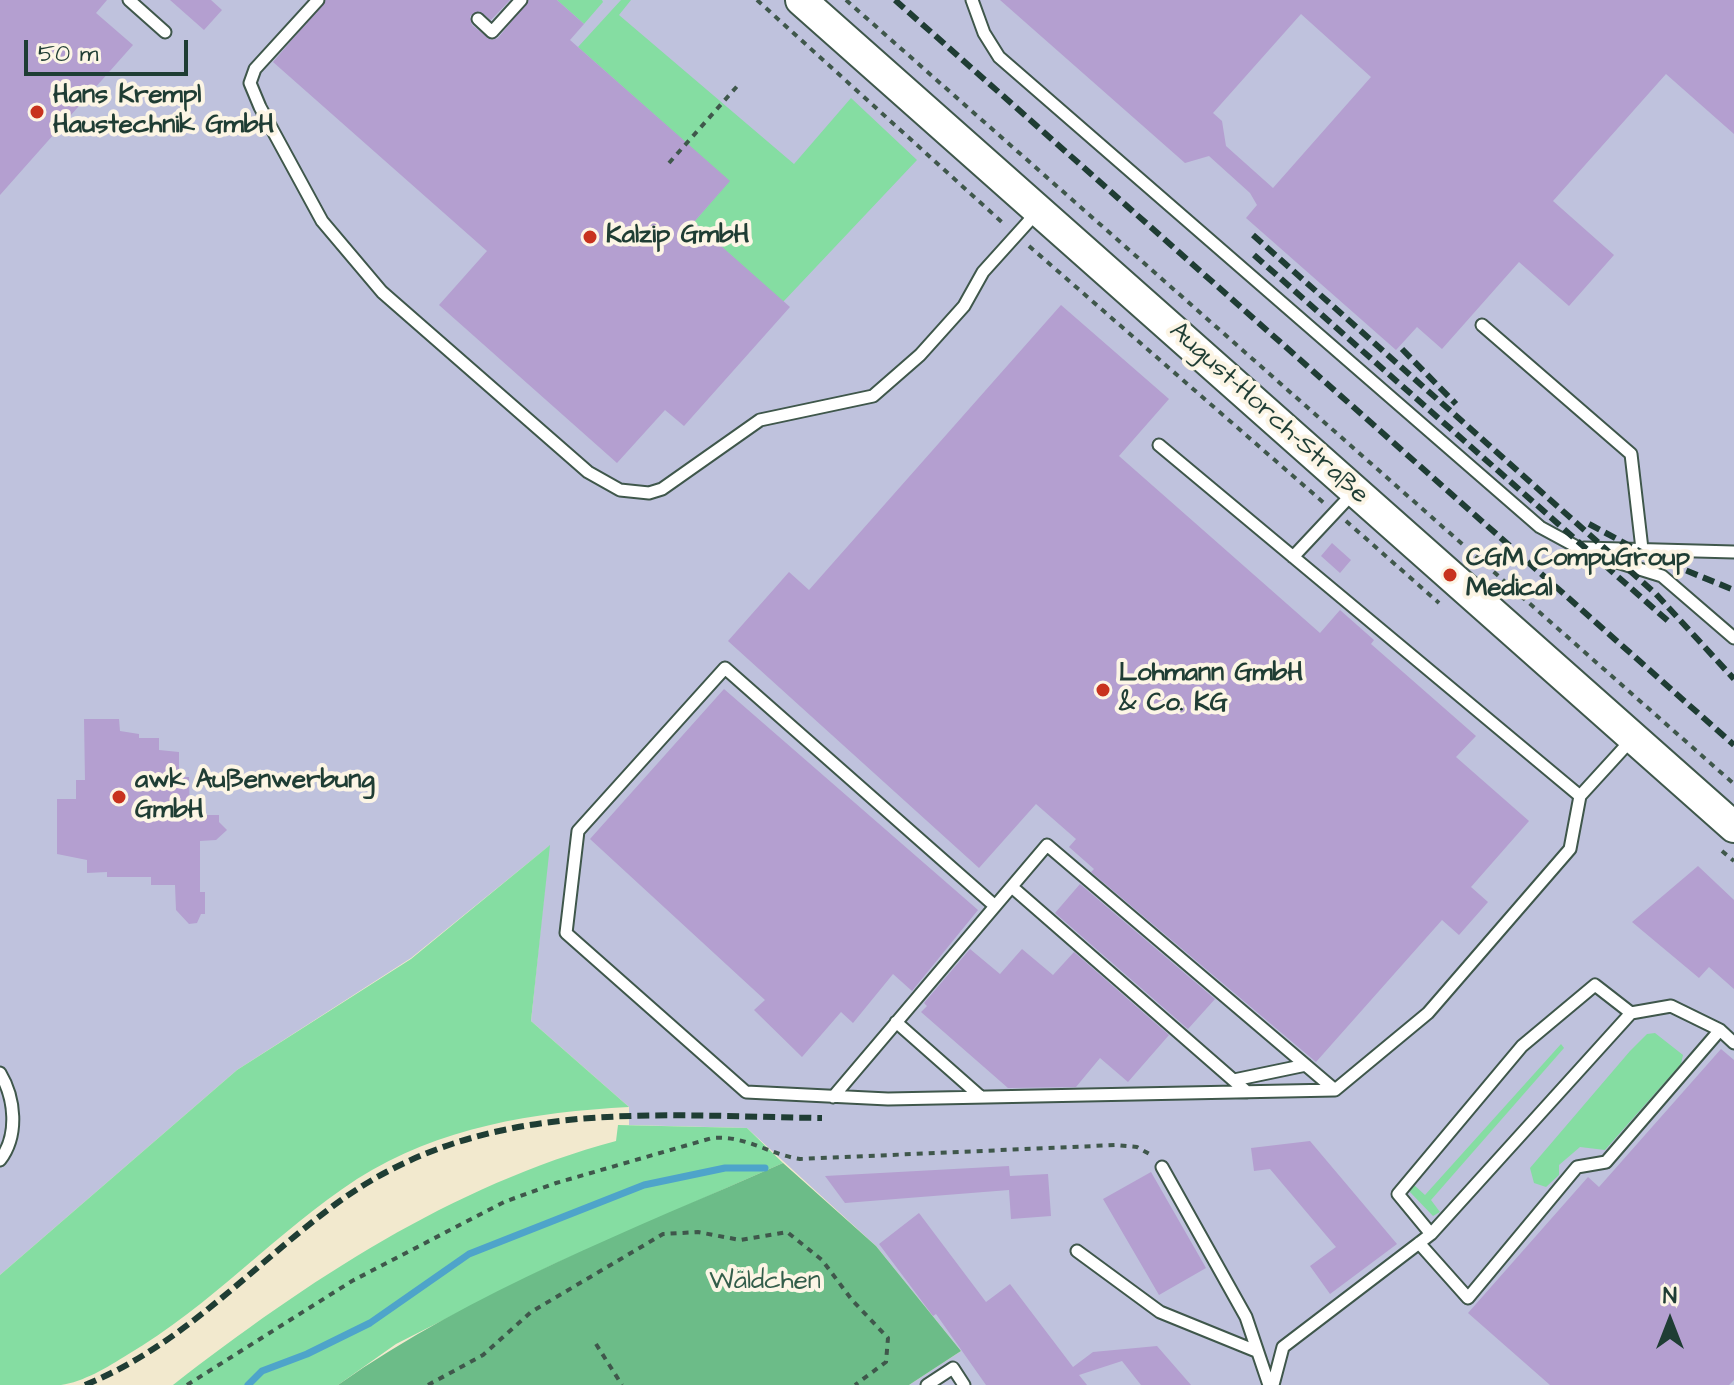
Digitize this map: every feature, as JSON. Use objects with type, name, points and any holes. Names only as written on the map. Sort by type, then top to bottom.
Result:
[{"type":"main road","name":"August-Horch-Straße","points":[[801,0],[1039,210],[1345,502],[1633,738],[1722,834]]},
{"type":"lane","points":[[129,0],[165,32]]},
{"type":"lane","points":[[318,0],[255,69],[250,83],[322,221],[382,292],[588,472],[620,490],[636,493],[662,489],[760,420],[873,396],[920,355],[964,306],[983,272],[1039,210]]},
{"type":"lane","points":[[478,19],[492,32],[521,0]]},
{"type":"lane","points":[[972,0],[984,33],[999,57],[1540,527],[1575,547],[1662,576],[1734,638]]},
{"type":"lane","points":[[1482,325],[1631,454],[1642,549]]},
{"type":"lane","points":[[1159,445],[1580,796]]},
{"type":"lane","points":[[1293,557],[1345,502]]},
{"type":"lane","points":[[1575,547],[1734,552]]},
{"type":"lane","points":[[995,906],[725,668],[578,831],[566,933],[746,1092],[833,1097],[981,1097],[1335,1090],[1428,1013],[1570,849],[1580,796],[1633,738]]},
{"type":"lane","points":[[833,1097],[1047,845],[1335,1090]]},
{"type":"lane","points":[[1012,887],[1247,1092]]},
{"type":"lane","points":[[1431,1234],[1398,1194],[1522,1046],[1595,985],[1631,1013]]},
{"type":"lane","points":[[1271,1385],[1283,1347],[1431,1234],[1631,1013],[1671,1006],[1720,1030],[1734,1043]]},
{"type":"lane","points":[[896,1022],[981,1097]]},
{"type":"lane","points":[[1419,1243],[1468,1298],[1577,1167],[1606,1162],[1720,1030]]},
{"type":"lane","points":[[1234,1080],[1306,1065]]},
{"type":"lane","points":[[0,1073],[11,1099],[13,1122],[0,1160]]},
{"type":"lane","points":[[1162,1167],[1246,1317],[1271,1385]]},
{"type":"lane","points":[[1077,1251],[1160,1312],[1256,1351]]},
{"type":"lane","points":[[927,1385],[953,1368],[964,1385]]},
{"type":"path","points":[[757,0],[1017,235],[1345,502],[1442,605]]},
{"type":"path","points":[[846,0],[1653,716],[1734,784]]},
{"type":"path","points":[[669,163],[740,83]]},
{"type":"path","points":[[1722,834],[1734,861]]},
{"type":"path","points":[[187,1385],[352,1281],[504,1202],[556,1183],[712,1138],[730,1137],[777,1155],[821,1159],[1017,1147],[1116,1145],[1137,1147],[1151,1154],[1162,1167]]},
{"type":"path","points":[[428,1385],[483,1355],[531,1312],[663,1234],[698,1232],[740,1240],[787,1232],[822,1260],[852,1300],[888,1338],[886,1362],[855,1385]]},
{"type":"path","points":[[596,1344],[622,1385]]},
{"type":"shaded area","points":[[0,0],[1734,0],[1734,1385],[909,1385],[961,1351],[876,1246],[747,1128],[629,1125],[629,1107],[531,1021],[549,846],[411,958],[237,1070],[0,1275]]},
{"type":"green space","points":[[557,0],[602,0],[603,2],[584,24]]},
{"type":"green space","points":[[621,0],[631,0],[619,15],[794,164],[851,98],[917,160],[783,302],[694,222],[729,181],[578,47]]},
{"type":"green space","points":[[550,845],[531,1021],[629,1107],[558,1113],[488,1125],[388,1161],[327,1200],[158,1336],[104,1369],[61,1385],[0,1385],[0,1275],[237,1070],[411,959]]},
{"type":"green space","points":[[1655,1033],[1683,1055],[1681,1064],[1605,1150],[1580,1147],[1559,1165],[1559,1175],[1546,1187],[1534,1183],[1530,1168],[1630,1051],[1647,1034]]},
{"type":"green space","points":[[1561,1044],[1564,1048],[1431,1200],[1440,1212],[1433,1216],[1409,1191],[1414,1185],[1425,1195]]},
{"type":"green space","points":[[618,1125],[747,1128],[783,1163],[552,1265],[396,1344],[338,1385],[173,1385],[276,1309],[383,1240],[496,1183],[616,1141]]},
{"type":"green space","name":"Wäldchen","points":[[783,1163],[876,1246],[961,1351],[909,1385],[338,1385],[390,1351],[498,1291]]},
{"type":"building","name":"Hans Krempl Haustechnik GmbH","points":[[0,0],[107,0],[96,13],[133,45],[0,195]]},
{"type":"building","points":[[170,0],[211,0],[222,10],[204,30]]},
{"type":"building","name":"Kalzip GmbH","points":[[326,0],[510,0],[491,20],[479,11],[470,16],[472,25],[491,40],[498,38],[529,0],[557,0],[584,24],[570,40],[730,181],[694,222],[790,307],[684,426],[665,410],[617,463],[439,305],[487,251],[273,62]]},
{"type":"building","points":[[1000,0],[1734,0],[1734,134],[1666,74],[1553,201],[1614,255],[1569,306],[1519,262],[1442,349],[1417,327],[1396,350],[1246,218],[1257,205],[1250,193],[1209,156],[1185,163]],"holes":[[[1301,14],[1371,77],[1273,188],[1226,146],[1222,121],[1213,113]]]},
{"type":"building","name":"Lohmann GmbH & Co. KG","points":[[1061,305],[1169,399],[1119,456],[1320,633],[1340,610],[1374,640],[1371,644],[1476,736],[1456,757],[1529,821],[1471,887],[1488,902],[1459,935],[1442,920],[1316,1062],[1091,872],[1094,869],[1069,847],[1076,839],[1036,804],[979,868],[728,641],[789,572],[809,590]]},
{"type":"building","points":[[1332,543],[1351,560],[1340,573],[1321,556]]},
{"type":"building","points":[[724,689],[978,910],[912,991],[893,974],[853,1023],[841,1012],[802,1057],[754,1010],[765,1000],[590,839]]},
{"type":"building","name":"awk Außenwerbung GmbH","points":[[84,719],[119,719],[120,731],[139,734],[139,738],[159,738],[159,750],[179,752],[179,777],[189,777],[190,815],[219,815],[219,822],[227,830],[216,840],[200,841],[200,892],[205,892],[205,914],[201,914],[197,923],[189,924],[176,910],[175,885],[151,885],[151,877],[107,877],[107,872],[87,873],[87,860],[57,854],[57,799],[76,799],[76,780],[85,780]]},
{"type":"building","points":[[1698,866],[1734,900],[1734,989],[1709,967],[1699,978],[1632,922]]},
{"type":"building","points":[[1080,884],[1215,999],[1188,1029],[1055,913]]},
{"type":"building","points":[[970,949],[1000,974],[1022,949],[1053,975],[1074,952],[1169,1035],[1128,1082],[1100,1058],[1076,1087],[1008,1088],[921,1012],[927,1006],[924,1003]]},
{"type":"building","points":[[1721,1049],[1734,1060],[1734,1380],[1729,1385],[1550,1385],[1468,1313],[1588,1177],[1599,1187]]},
{"type":"building","points":[[1310,1141],[1397,1244],[1330,1294],[1310,1266],[1336,1247],[1270,1169],[1254,1171],[1251,1148]]},
{"type":"building","points":[[1009,1166],[1010,1176],[1048,1174],[1051,1216],[1011,1219],[1009,1190],[845,1203],[825,1176]]},
{"type":"building","points":[[1151,1172],[1206,1268],[1159,1295],[1103,1199]]},
{"type":"building","points":[[919,1213],[986,1302],[1010,1284],[1073,1367],[1093,1352],[1157,1346],[1191,1385],[1141,1385],[1122,1361],[1079,1375],[1087,1385],[986,1385],[936,1314],[933,1316],[879,1244]]},
{"type":"waterway","points":[[248,1385],[262,1371],[307,1354],[370,1323],[469,1254],[644,1185],[725,1168],[765,1168]]},
{"type":"railway","points":[[895,0],[1734,745]]},
{"type":"railway","points":[[1253,235],[1656,594],[1734,679]]},
{"type":"railway","points":[[1254,255],[1668,621]]},
{"type":"railway","points":[[1402,349],[1456,404]]},
{"type":"railway","points":[[1589,524],[1643,553],[1734,590]]},
{"type":"railway","points":[[85,1385],[153,1349],[185,1327],[333,1206],[389,1171],[447,1146],[507,1129],[568,1120],[694,1115],[822,1118]]},
{"type":"place","name":"Hans Krempl Haustechnik GmbH","points":[[37,112]]},
{"type":"place","name":"Kalzip GmbH","points":[[590,237]]},
{"type":"place","name":"CGM CompuGroup Medical","points":[[1450,575]]},
{"type":"place","name":"Lohmann GmbH & Co. KG","points":[[1103,690]]},
{"type":"place","name":"awk Außenwerbung GmbH","points":[[119,797]]}]
